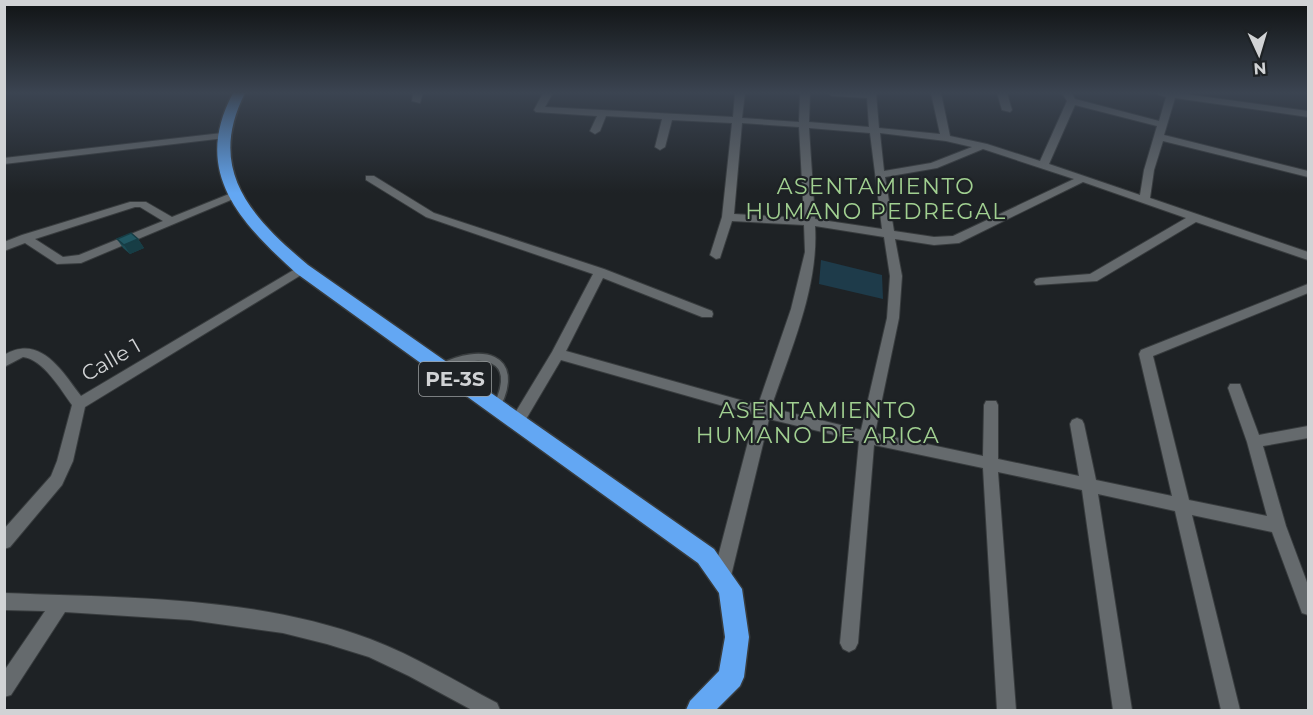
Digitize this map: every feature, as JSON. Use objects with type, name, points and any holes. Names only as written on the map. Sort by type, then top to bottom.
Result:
[{"type":"highway","name":"PE-3S","points":[[225,126],[222,136],[222,161],[234,195],[251,221],[302,269],[706,556],[723,576],[730,589],[737,637],[731,677],[699,711]]},
{"type":"street","points":[[596,131],[598,126]]},
{"type":"street","points":[[660,147],[666,126]]},
{"type":"street","points":[[716,255],[728,217],[735,126]]},
{"type":"street","points":[[723,576],[763,411],[797,309],[811,252],[804,126]]},
{"type":"street","points":[[823,126],[946,138],[983,146],[1145,198],[1308,256]]},
{"type":"street","points":[[849,643],[867,437],[893,318],[896,276],[879,175],[875,126]]},
{"type":"street","points":[[943,126],[946,138]]},
{"type":"street","points":[[1043,165],[1058,126]]},
{"type":"street","points":[[1145,198],[1149,170],[1163,126]]},
{"type":"street","points":[[4,161],[222,136]]},
{"type":"street","points":[[1159,137],[1308,174]]},
{"type":"street","points":[[879,175],[933,166],[983,146]]},
{"type":"street","points":[[370,178],[430,216],[600,272],[707,314]]},
{"type":"street","points":[[728,217],[811,222],[934,240],[955,240],[1084,178]]},
{"type":"street","points":[[26,238],[61,261],[70,261],[94,254],[170,220],[234,195]]},
{"type":"street","points":[[4,247],[134,204],[142,204],[170,220]]},
{"type":"street","points":[[1040,282],[1093,278],[1196,217]]},
{"type":"street","name":"Calle 1","points":[[4,542],[57,480],[65,461],[79,404],[302,269]]},
{"type":"street","points":[[517,422],[558,354],[600,272]]},
{"type":"street","points":[[1231,711],[1146,354],[1308,288]]},
{"type":"street","points":[[4,362],[22,352],[29,352],[52,370],[79,404]]},
{"type":"street","points":[[558,354],[763,411],[867,437],[1278,526]]},
{"type":"street","points":[[1235,388],[1254,442],[1278,526],[1308,607]]},
{"type":"street","points":[[991,405],[990,464],[1006,711]]},
{"type":"street","points":[[1077,424],[1089,486],[1122,711]]},
{"type":"street","points":[[1254,442],[1308,432]]},
{"type":"street","points":[[4,601],[188,612],[273,623],[324,634],[402,662],[490,711]]},
{"type":"street","points":[[4,688],[60,604]]},
{"type":"lane","points":[[440,368],[454,359],[470,355],[485,355],[498,364],[506,374],[507,385],[496,408]]},
{"type":"shaded area","points":[[821,260],[882,275],[883,299],[819,284]]},
{"type":"building","points":[[131,233],[138,239],[124,245],[117,239]]},
{"type":"district","name":"ASENTAMIENTO HUMANO PEDREGAL","points":[[876,198]]},
{"type":"district","name":"ASENTAMIENTO HUMANO DE ARICA","points":[[818,422]]}]
